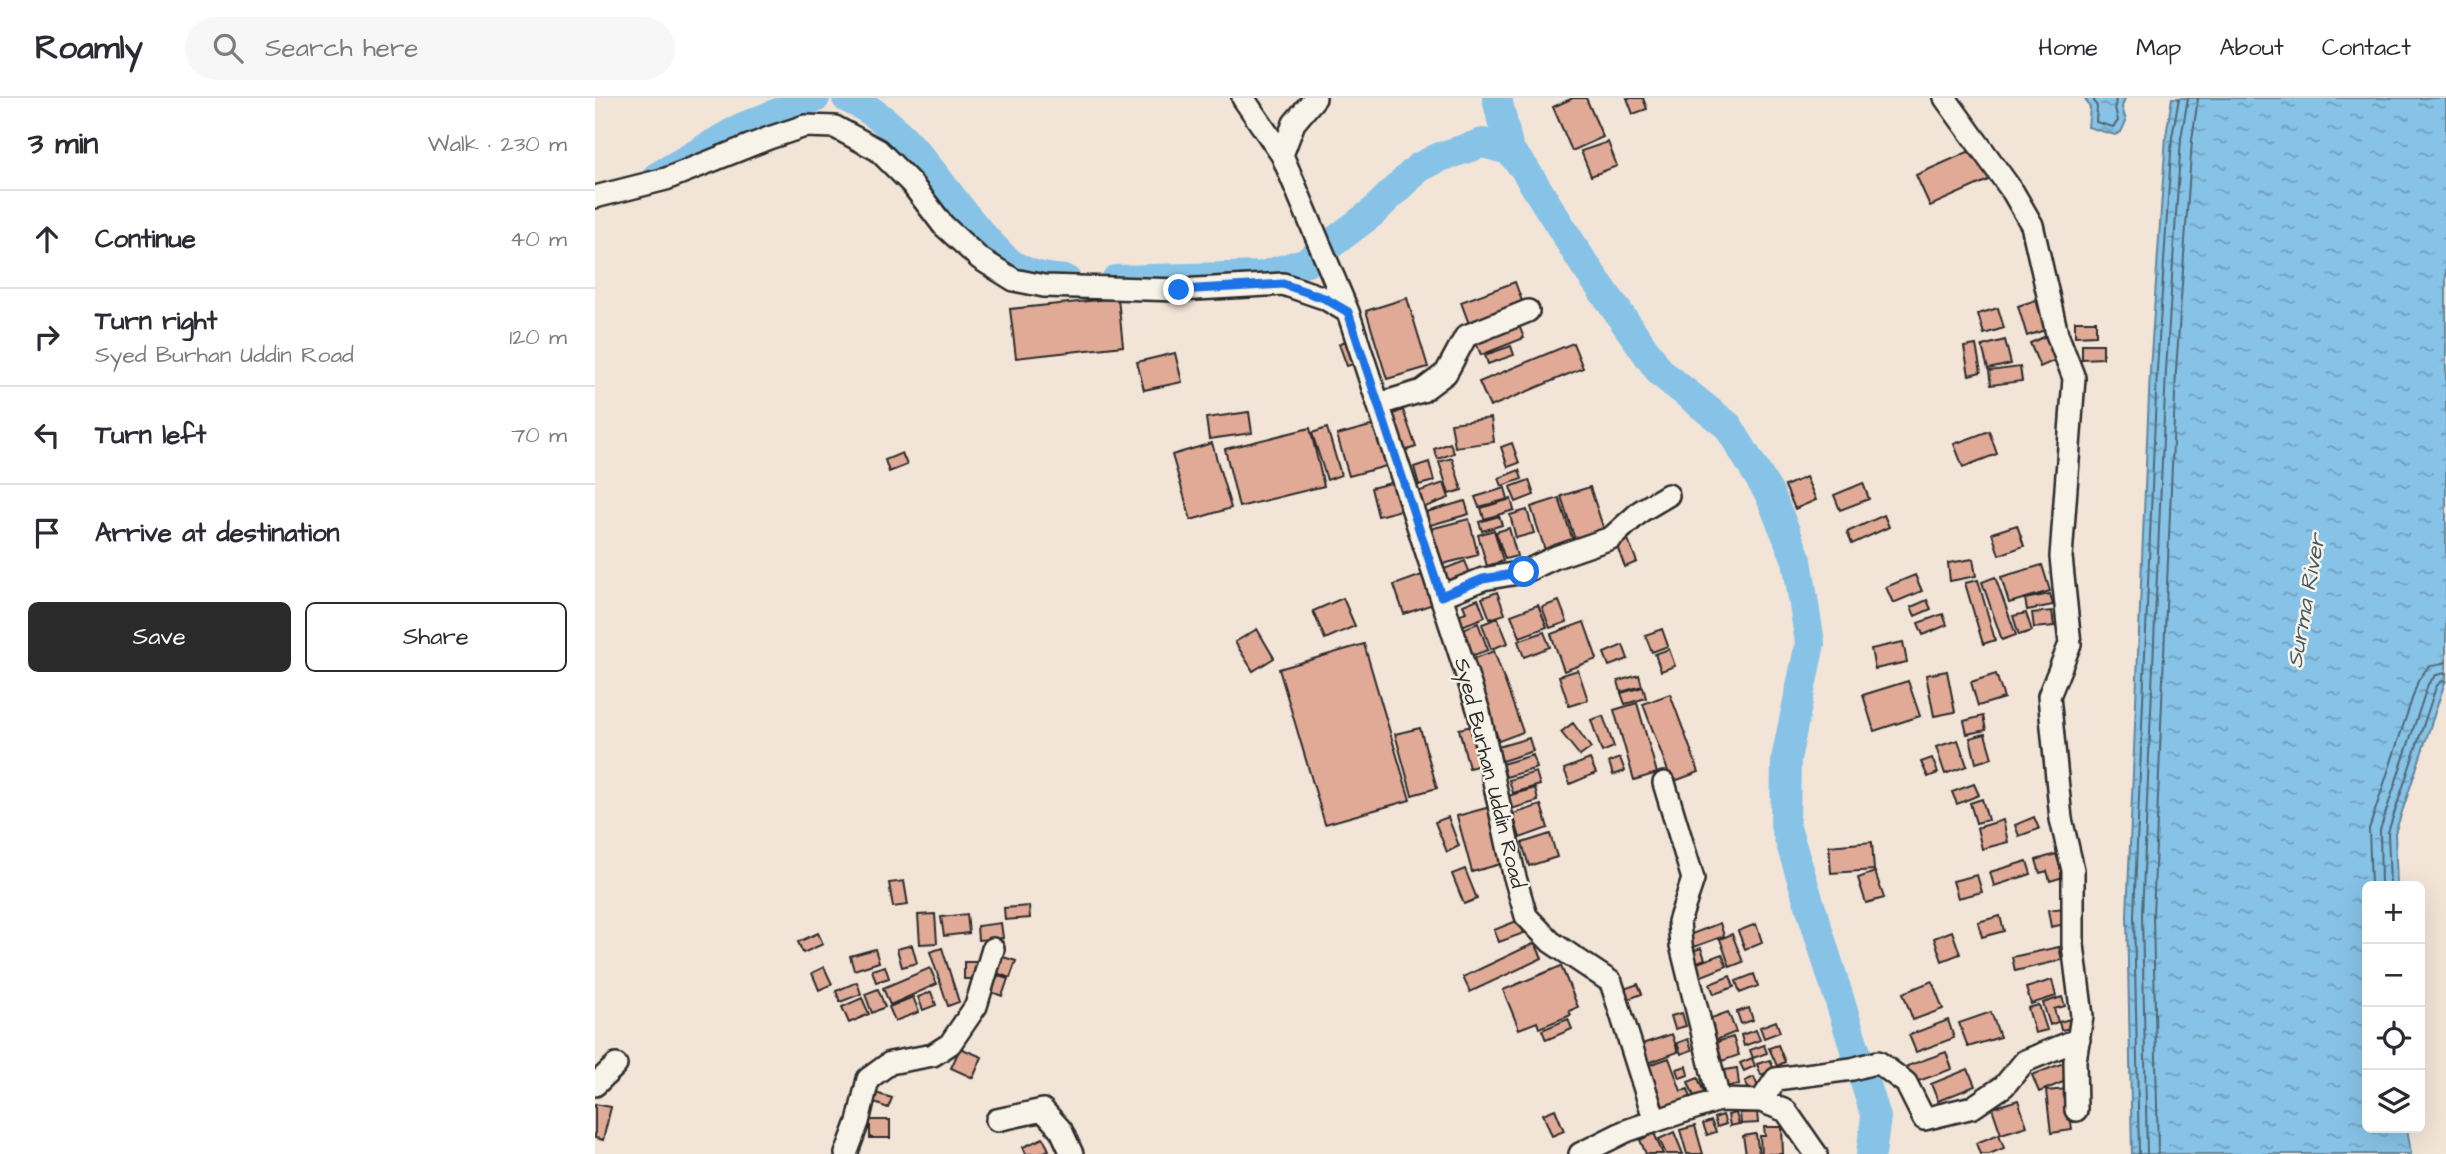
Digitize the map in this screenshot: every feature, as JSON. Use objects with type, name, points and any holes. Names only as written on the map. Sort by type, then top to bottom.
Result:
[{"type":"street","name":"Syed Burhan Uddin Road","points":[[1243,98],[1282,155],[1346,306],[1479,712],[1514,874],[1526,916],[1551,942],[1611,982],[1655,1121]]},
{"type":"street","points":[[1282,155],[1294,123],[1315,98]]},
{"type":"street","points":[[1945,98],[2013,192],[2032,225],[2057,334],[2074,378],[2061,557],[2070,644],[2049,696],[2061,819],[2073,870],[2073,945],[2082,1016],[2075,1061],[2076,1111]]},
{"type":"street","points":[[595,197],[666,179],[805,126],[835,127],[878,150],[911,183],[943,225],[979,258],[1013,280],[1044,286],[1179,290],[1283,284],[1346,306]]},
{"type":"street","points":[[1379,404],[1422,391],[1446,373],[1466,336],[1528,311]]},
{"type":"street","points":[[1441,596],[1483,579],[1524,572],[1556,557],[1611,538],[1641,511],[1668,495]]},
{"type":"street","points":[[1664,783],[1693,879],[1679,922],[1681,945],[1719,1100]]},
{"type":"street","points":[[846,1154],[858,1122],[868,1079],[890,1063],[933,1055],[950,1044],[977,1006],[993,949]]},
{"type":"street","points":[[1761,1101],[1776,1079],[1878,1062],[1906,1083],[1924,1119],[1973,1107],[2004,1086],[2025,1061],[2079,1039]]},
{"type":"street","points":[[595,1085],[616,1065]]},
{"type":"street","points":[[1587,1152],[1626,1131],[1719,1100],[1761,1101],[1786,1111],[1816,1154]]},
{"type":"street","points":[[997,1120],[1043,1110],[1061,1130],[1072,1154]]},
{"type":"water","points":[[2085,98],[2125,98],[2122,107],[2126,121],[2121,132],[2115,135],[2088,127],[2090,108]]},
{"type":"water","name":"Surma River","points":[[2172,98],[2446,98],[2446,679],[2395,833],[2397,881],[2362,881],[2362,1133],[2408,1133],[2411,1154],[2132,1154],[2127,915],[2150,370],[2166,136]]},
{"type":"building","points":[[1573,98],[1586,98],[1603,137],[1572,151],[1553,107]]},
{"type":"building","points":[[1627,98],[1643,98],[1647,109],[1633,114]]},
{"type":"building","points":[[1608,142],[1617,166],[1591,176],[1581,151]]},
{"type":"building","points":[[1979,147],[1993,178],[1930,206],[1916,175]]},
{"type":"building","points":[[1515,282],[1523,304],[1469,324],[1461,302]]},
{"type":"building","points":[[1118,298],[1123,346],[1016,358],[1010,309]]},
{"type":"building","points":[[1407,298],[1428,367],[1387,379],[1366,311]]},
{"type":"building","points":[[2036,300],[2045,330],[2027,336],[2018,306]]},
{"type":"building","points":[[1998,308],[2004,328],[1984,334],[1978,314]]},
{"type":"building","points":[[2075,321],[2096,321],[2096,335],[2075,336]]},
{"type":"building","points":[[1518,323],[1524,338],[1481,355],[1475,340]]},
{"type":"building","points":[[2048,335],[2058,359],[2040,367],[2030,343]]},
{"type":"building","points":[[2005,340],[2011,364],[1988,369],[1982,346]]},
{"type":"building","points":[[1345,341],[1353,364],[1347,366],[1339,344]]},
{"type":"building","points":[[1573,343],[1583,368],[1490,407],[1479,382]]},
{"type":"building","points":[[2082,344],[2103,344],[2103,358],[2082,359]]},
{"type":"building","points":[[1976,345],[1981,372],[1969,375],[1964,347]]},
{"type":"building","points":[[1511,346],[1514,355],[1488,364],[1485,355]]},
{"type":"building","points":[[1175,353],[1182,382],[1144,390],[1137,362]]},
{"type":"building","points":[[2020,367],[2022,381],[1991,385],[1989,371]]},
{"type":"building","points":[[1403,410],[1416,447],[1401,452],[1388,416]]},
{"type":"building","points":[[1249,412],[1252,433],[1209,439],[1206,418]]},
{"type":"building","points":[[1491,418],[1494,442],[1455,447],[1451,423]]},
{"type":"building","points":[[1378,424],[1390,465],[1349,476],[1337,435]]},
{"type":"building","points":[[1310,428],[1324,486],[1239,507],[1225,449]]},
{"type":"building","points":[[1327,428],[1341,475],[1327,480],[1312,433]]},
{"type":"building","points":[[1989,431],[1997,454],[1963,467],[1954,444]]},
{"type":"building","points":[[1212,443],[1231,508],[1191,520],[1172,455]]},
{"type":"building","points":[[1450,443],[1454,453],[1438,459],[1434,449]]},
{"type":"building","points":[[1512,443],[1519,463],[1508,467],[1501,447]]},
{"type":"building","points":[[902,453],[907,465],[889,472],[885,460]]},
{"type":"building","points":[[1452,458],[1462,490],[1449,494],[1439,462]]},
{"type":"building","points":[[1429,462],[1434,481],[1419,485],[1414,467]]},
{"type":"building","points":[[1519,470],[1522,479],[1502,486],[1499,478]]},
{"type":"building","points":[[1806,477],[1816,500],[1795,509],[1785,486]]},
{"type":"building","points":[[1529,480],[1534,495],[1516,502],[1510,487]]},
{"type":"building","points":[[1399,481],[1405,509],[1378,516],[1371,488]]},
{"type":"building","points":[[1444,483],[1449,498],[1420,509],[1414,493]]},
{"type":"building","points":[[1863,483],[1869,499],[1840,510],[1834,495]]},
{"type":"building","points":[[1590,487],[1606,536],[1577,546],[1561,496]]},
{"type":"building","points":[[1505,488],[1508,499],[1479,507],[1475,497]]},
{"type":"building","points":[[1559,498],[1575,547],[1547,556],[1531,507]]},
{"type":"building","points":[[1511,499],[1514,510],[1484,519],[1481,508]]},
{"type":"building","points":[[1465,501],[1469,514],[1427,526],[1423,513]]},
{"type":"building","points":[[1527,510],[1534,533],[1516,538],[1510,515]]},
{"type":"building","points":[[1884,515],[1889,527],[1852,544],[1847,532]]},
{"type":"building","points":[[1499,516],[1502,525],[1482,531],[1479,522]]},
{"type":"building","points":[[1469,519],[1478,555],[1439,565],[1430,529]]},
{"type":"building","points":[[2017,525],[2024,546],[1999,555],[1992,533]]},
{"type":"building","points":[[1509,528],[1517,556],[1505,559],[1496,532]]},
{"type":"building","points":[[1494,530],[1503,561],[1487,566],[1478,535]]},
{"type":"building","points":[[1627,537],[1637,562],[1625,567],[1615,541]]},
{"type":"building","points":[[1973,559],[1976,576],[1950,581],[1948,563]]},
{"type":"building","points":[[1465,561],[1473,581],[1452,589],[1444,569]]},
{"type":"building","points":[[2042,565],[2050,591],[2009,603],[2001,577]]},
{"type":"building","points":[[1422,575],[1433,604],[1404,614],[1394,585]]},
{"type":"building","points":[[1915,575],[1922,591],[1893,603],[1886,587]]},
{"type":"building","points":[[1995,577],[2016,635],[2002,640],[1982,582]]},
{"type":"building","points":[[1978,580],[1995,640],[1983,644],[1965,583]]},
{"type":"building","points":[[1497,592],[1505,614],[1490,619],[1482,598]]},
{"type":"building","points":[[2050,594],[2053,605],[2027,610],[2025,599]]},
{"type":"building","points":[[1343,598],[1355,626],[1325,639],[1313,611]]},
{"type":"building","points":[[1478,599],[1485,617],[1462,626],[1458,615],[1466,612],[1463,605]]},
{"type":"building","points":[[1927,600],[1931,609],[1915,616],[1911,607]]},
{"type":"building","points":[[1559,601],[1567,622],[1550,628],[1542,607]]},
{"type":"building","points":[[1538,605],[1547,627],[1520,637],[1511,615]]},
{"type":"building","points":[[2052,611],[2054,626],[2034,628],[2032,613]]},
{"type":"building","points":[[2026,613],[2032,631],[2019,635],[2013,616]]},
{"type":"building","points":[[1943,614],[1947,625],[1923,635],[1918,623]]},
{"type":"building","points":[[1498,618],[1508,643],[1491,649],[1482,624]]},
{"type":"building","points":[[1584,622],[1597,659],[1564,671],[1551,634]]},
{"type":"building","points":[[1478,623],[1488,650],[1471,656],[1461,630]]},
{"type":"building","points":[[1257,629],[1274,658],[1253,671],[1235,642]]},
{"type":"building","points":[[1662,629],[1668,646],[1652,652],[1645,635]]},
{"type":"building","points":[[1544,632],[1550,647],[1524,657],[1518,641]]},
{"type":"building","points":[[1903,642],[1907,662],[1875,669],[1871,649]]},
{"type":"building","points":[[1364,644],[1410,800],[1325,824],[1279,669]]},
{"type":"building","points":[[1623,645],[1628,659],[1609,666],[1604,653]]},
{"type":"building","points":[[1669,649],[1675,666],[1661,671],[1655,654]]},
{"type":"building","points":[[1494,651],[1523,732],[1499,741],[1470,660]]},
{"type":"building","points":[[1578,670],[1588,700],[1569,706],[1559,676]]},
{"type":"building","points":[[1947,671],[1955,712],[1934,716],[1926,675]]},
{"type":"building","points":[[1996,674],[2004,698],[1978,706],[1971,682]]},
{"type":"building","points":[[1639,675],[1642,686],[1621,692],[1618,681]]},
{"type":"building","points":[[1908,681],[1920,716],[1874,731],[1863,695]]},
{"type":"building","points":[[1643,687],[1646,698],[1625,704],[1621,693]]},
{"type":"building","points":[[1670,694],[1699,772],[1672,782],[1643,704]]},
{"type":"building","points":[[1637,703],[1657,773],[1634,780],[1614,710]]},
{"type":"building","points":[[1603,716],[1614,747],[1602,752],[1591,720]]},
{"type":"building","points":[[1983,716],[1986,730],[1967,734],[1964,721]]},
{"type":"building","points":[[1573,723],[1591,748],[1580,756],[1561,732]]},
{"type":"building","points":[[1476,725],[1485,764],[1469,768],[1459,729]]},
{"type":"building","points":[[1420,728],[1437,788],[1412,795],[1395,734]]},
{"type":"building","points":[[1985,734],[1992,758],[1976,763],[1970,738]]},
{"type":"building","points":[[1529,738],[1533,751],[1502,761],[1498,747]]},
{"type":"building","points":[[1958,740],[1967,766],[1945,774],[1936,747]]},
{"type":"building","points":[[1533,755],[1537,768],[1506,777],[1502,764]]},
{"type":"building","points":[[1620,758],[1625,771],[1613,775],[1609,762]]},
{"type":"building","points":[[1932,758],[1938,773],[1928,777],[1921,762]]},
{"type":"building","points":[[1590,759],[1596,773],[1570,784],[1564,769]]},
{"type":"building","points":[[1536,772],[1540,785],[1513,793],[1509,780]]},
{"type":"building","points":[[1974,784],[1979,795],[1957,804],[1952,792]]},
{"type":"building","points":[[1535,788],[1538,801],[1511,809],[1508,796]]},
{"type":"building","points":[[1982,799],[1988,820],[1976,823],[1970,803]]},
{"type":"building","points":[[1541,805],[1548,828],[1520,838],[1513,814]]},
{"type":"building","points":[[1490,807],[1504,863],[1472,872],[1457,816]]},
{"type":"building","points":[[1448,817],[1459,846],[1447,852],[1435,822]]},
{"type":"building","points":[[2034,817],[2039,829],[2019,836],[2015,825]]},
{"type":"building","points":[[2003,820],[2008,842],[1982,849],[1977,828]]},
{"type":"building","points":[[1550,834],[1557,857],[1529,866],[1522,843]]},
{"type":"building","points":[[1872,842],[1874,870],[1831,873],[1829,846]]},
{"type":"building","points":[[2056,854],[2063,877],[2050,881],[2047,871],[2040,873],[2036,860]]},
{"type":"building","points":[[2027,861],[2031,874],[1994,886],[1990,872]]},
{"type":"building","points":[[1465,869],[1477,899],[1464,904],[1452,874]]},
{"type":"building","points":[[1875,872],[1884,898],[1866,903],[1858,878]]},
{"type":"building","points":[[1977,875],[1982,892],[1958,898],[1953,881]]},
{"type":"building","points":[[904,881],[908,905],[893,907],[889,883]]},
{"type":"building","points":[[1029,906],[1030,918],[1005,920],[1004,908]]},
{"type":"building","points":[[2063,908],[2065,924],[2051,927],[2048,910]]},
{"type":"building","points":[[935,914],[937,943],[920,944],[918,915]]},
{"type":"building","points":[[967,914],[969,933],[944,936],[941,917]]},
{"type":"building","points":[[2000,916],[2004,931],[1982,937],[1978,922]]},
{"type":"building","points":[[1519,920],[1524,933],[1499,942],[1494,930]]},
{"type":"building","points":[[1001,923],[1003,938],[978,940],[977,926]]},
{"type":"building","points":[[1720,923],[1724,936],[1694,947],[1689,935]]},
{"type":"building","points":[[1756,924],[1762,942],[1745,949],[1738,931]]},
{"type":"building","points":[[1952,931],[1960,954],[1942,961],[1934,938]]},
{"type":"building","points":[[818,933],[823,944],[803,953],[798,942]]},
{"type":"building","points":[[1732,934],[1743,962],[1730,967],[1720,939]]},
{"type":"building","points":[[1535,943],[1542,958],[1470,992],[1463,977]]},
{"type":"building","points":[[912,945],[917,963],[902,967],[897,949]]},
{"type":"building","points":[[2059,947],[2062,960],[2015,971],[2012,957]]},
{"type":"building","points":[[942,948],[959,1002],[948,1006],[930,952]]},
{"type":"building","points":[[1701,948],[1705,959],[1695,963],[1690,952]]},
{"type":"building","points":[[875,949],[879,962],[854,970],[850,956]]},
{"type":"building","points":[[1722,954],[1727,966],[1697,978],[1692,965]]},
{"type":"building","points":[[1000,956],[1016,961],[1010,978],[994,972]]},
{"type":"building","points":[[964,962],[977,962],[977,979],[964,979]]},
{"type":"building","points":[[885,966],[889,978],[876,982],[872,970]]},
{"type":"building","points":[[1561,966],[1578,1007],[1569,1011],[1571,1015],[1539,1028],[1537,1022],[1519,1029],[1503,990]]},
{"type":"building","points":[[824,967],[832,984],[819,990],[812,973]]},
{"type":"building","points":[[930,968],[937,984],[890,1005],[883,988]]},
{"type":"building","points":[[992,974],[1008,979],[1002,996],[986,990]]},
{"type":"building","points":[[1754,974],[1758,986],[1740,993],[1736,981]]},
{"type":"building","points":[[1730,976],[1734,987],[1714,994],[1710,984]]},
{"type":"building","points":[[2052,980],[2056,996],[2031,1004],[2026,988]]},
{"type":"building","points":[[1932,981],[1943,1009],[1913,1020],[1903,993]]},
{"type":"building","points":[[857,982],[861,994],[840,1002],[836,991]]},
{"type":"building","points":[[1638,984],[1642,994],[1628,999],[1624,989]]},
{"type":"building","points":[[878,989],[885,1007],[872,1013],[865,994]]},
{"type":"building","points":[[931,992],[936,1005],[923,1010],[918,997]]},
{"type":"building","points":[[913,997],[919,1012],[895,1021],[889,1007]]},
{"type":"building","points":[[2062,997],[2065,1006],[2054,1009],[2058,1022],[2050,1025],[2043,1003]]},
{"type":"building","points":[[862,998],[869,1014],[849,1023],[842,1007]]},
{"type":"building","points":[[2039,1005],[2047,1030],[2035,1033],[2028,1008]]},
{"type":"building","points":[[1749,1008],[1753,1020],[1741,1024],[1737,1012]]},
{"type":"building","points":[[1728,1012],[1736,1032],[1711,1042],[1703,1021]]},
{"type":"building","points":[[1991,1012],[2000,1037],[1968,1047],[1959,1023]]},
{"type":"building","points":[[1682,1013],[1686,1026],[1675,1029],[1671,1016]]},
{"type":"building","points":[[2074,1018],[2076,1027],[2061,1030],[2059,1022]]},
{"type":"building","points":[[1568,1019],[1572,1029],[1546,1040],[1542,1030]]},
{"type":"building","points":[[1948,1020],[1954,1038],[1916,1052],[1909,1035]]},
{"type":"building","points":[[1776,1021],[1780,1032],[1764,1038],[1760,1027]]},
{"type":"building","points":[[1756,1030],[1760,1040],[1744,1046],[1741,1035]]},
{"type":"building","points":[[1672,1034],[1678,1052],[1648,1063],[1642,1044]]},
{"type":"building","points":[[1733,1037],[1739,1055],[1719,1062],[1713,1043]]},
{"type":"building","points":[[1688,1039],[1692,1050],[1681,1054],[1677,1043]]},
{"type":"building","points":[[1764,1045],[1767,1053],[1753,1058],[1750,1050]]},
{"type":"building","points":[[1778,1045],[1785,1062],[1777,1066],[1769,1048]]},
{"type":"building","points":[[960,1048],[982,1057],[973,1078],[951,1068]]},
{"type":"building","points":[[1946,1052],[1952,1069],[1913,1083],[1907,1066]]},
{"type":"building","points":[[1669,1058],[1681,1091],[1688,1089],[1691,1098],[1661,1108],[1646,1066]]},
{"type":"building","points":[[1752,1058],[1755,1066],[1744,1071],[1740,1063]]},
{"type":"building","points":[[1770,1060],[1774,1070],[1761,1075],[1757,1064]]},
{"type":"building","points":[[2066,1062],[2073,1078],[2039,1092],[2032,1075]]},
{"type":"building","points":[[1686,1066],[1688,1075],[1680,1078],[1677,1069]]},
{"type":"building","points":[[1737,1068],[1739,1085],[1721,1087],[1719,1071]]},
{"type":"building","points":[[1968,1069],[1975,1086],[1938,1101],[1931,1084]]},
{"type":"building","points":[[1754,1077],[1759,1089],[1750,1092],[1745,1081]]},
{"type":"building","points":[[1698,1078],[1706,1097],[1696,1101],[1688,1082]]},
{"type":"building","points":[[2067,1089],[2072,1130],[2051,1133],[2046,1091]]},
{"type":"building","points":[[872,1092],[892,1098],[888,1108],[869,1101]]},
{"type":"building","points":[[2018,1100],[2027,1126],[2001,1134],[1992,1108]]},
{"type":"building","points":[[595,1104],[611,1107],[603,1140],[595,1138]]},
{"type":"building","points":[[1555,1109],[1564,1131],[1552,1136],[1543,1114]]},
{"type":"building","points":[[1757,1112],[1758,1123],[1741,1124],[1740,1113]]},
{"type":"building","points":[[1736,1113],[1739,1124],[1730,1126],[1728,1115]]},
{"type":"building","points":[[1723,1115],[1726,1124],[1717,1127],[1714,1118]]},
{"type":"building","points":[[870,1120],[890,1120],[890,1138],[870,1138]]},
{"type":"building","points":[[1711,1121],[1716,1132],[1707,1135],[1703,1124]]},
{"type":"building","points":[[1695,1126],[1703,1154],[1687,1154],[1680,1130]]},
{"type":"building","points":[[1764,1127],[1782,1127],[1783,1154],[1761,1154],[1760,1136],[1765,1136]]},
{"type":"building","points":[[1674,1132],[1683,1154],[1666,1154],[1659,1139]]},
{"type":"building","points":[[1654,1133],[1663,1154],[1646,1154],[1640,1140]]},
{"type":"building","points":[[1756,1134],[1759,1154],[1746,1154],[1743,1136]]},
{"type":"building","points":[[1999,1134],[2004,1148],[1989,1154],[1980,1154],[1976,1143]]},
{"type":"building","points":[[1043,1138],[1049,1150],[1039,1154],[1026,1154],[1023,1147]]},
{"type":"waterway","points":[[657,177],[741,128],[815,98]]},
{"type":"waterway","points":[[847,98],[869,109],[905,141],[967,218],[1007,260],[1034,275],[1066,280]]},
{"type":"waterway","points":[[1497,98],[1509,150]]},
{"type":"waterway","points":[[1116,280],[1262,276],[1307,262],[1372,213],[1418,168],[1440,157],[1483,143],[1509,150],[1524,168],[1584,264],[1661,373],[1728,426],[1770,495],[1797,560],[1810,643],[1786,759],[1785,825],[1876,1117],[1871,1154]]},
{"type":"route","points":[[1179,290],[1283,284],[1324,298],[1348,312],[1441,596],[1483,579],[1524,572]]}]
